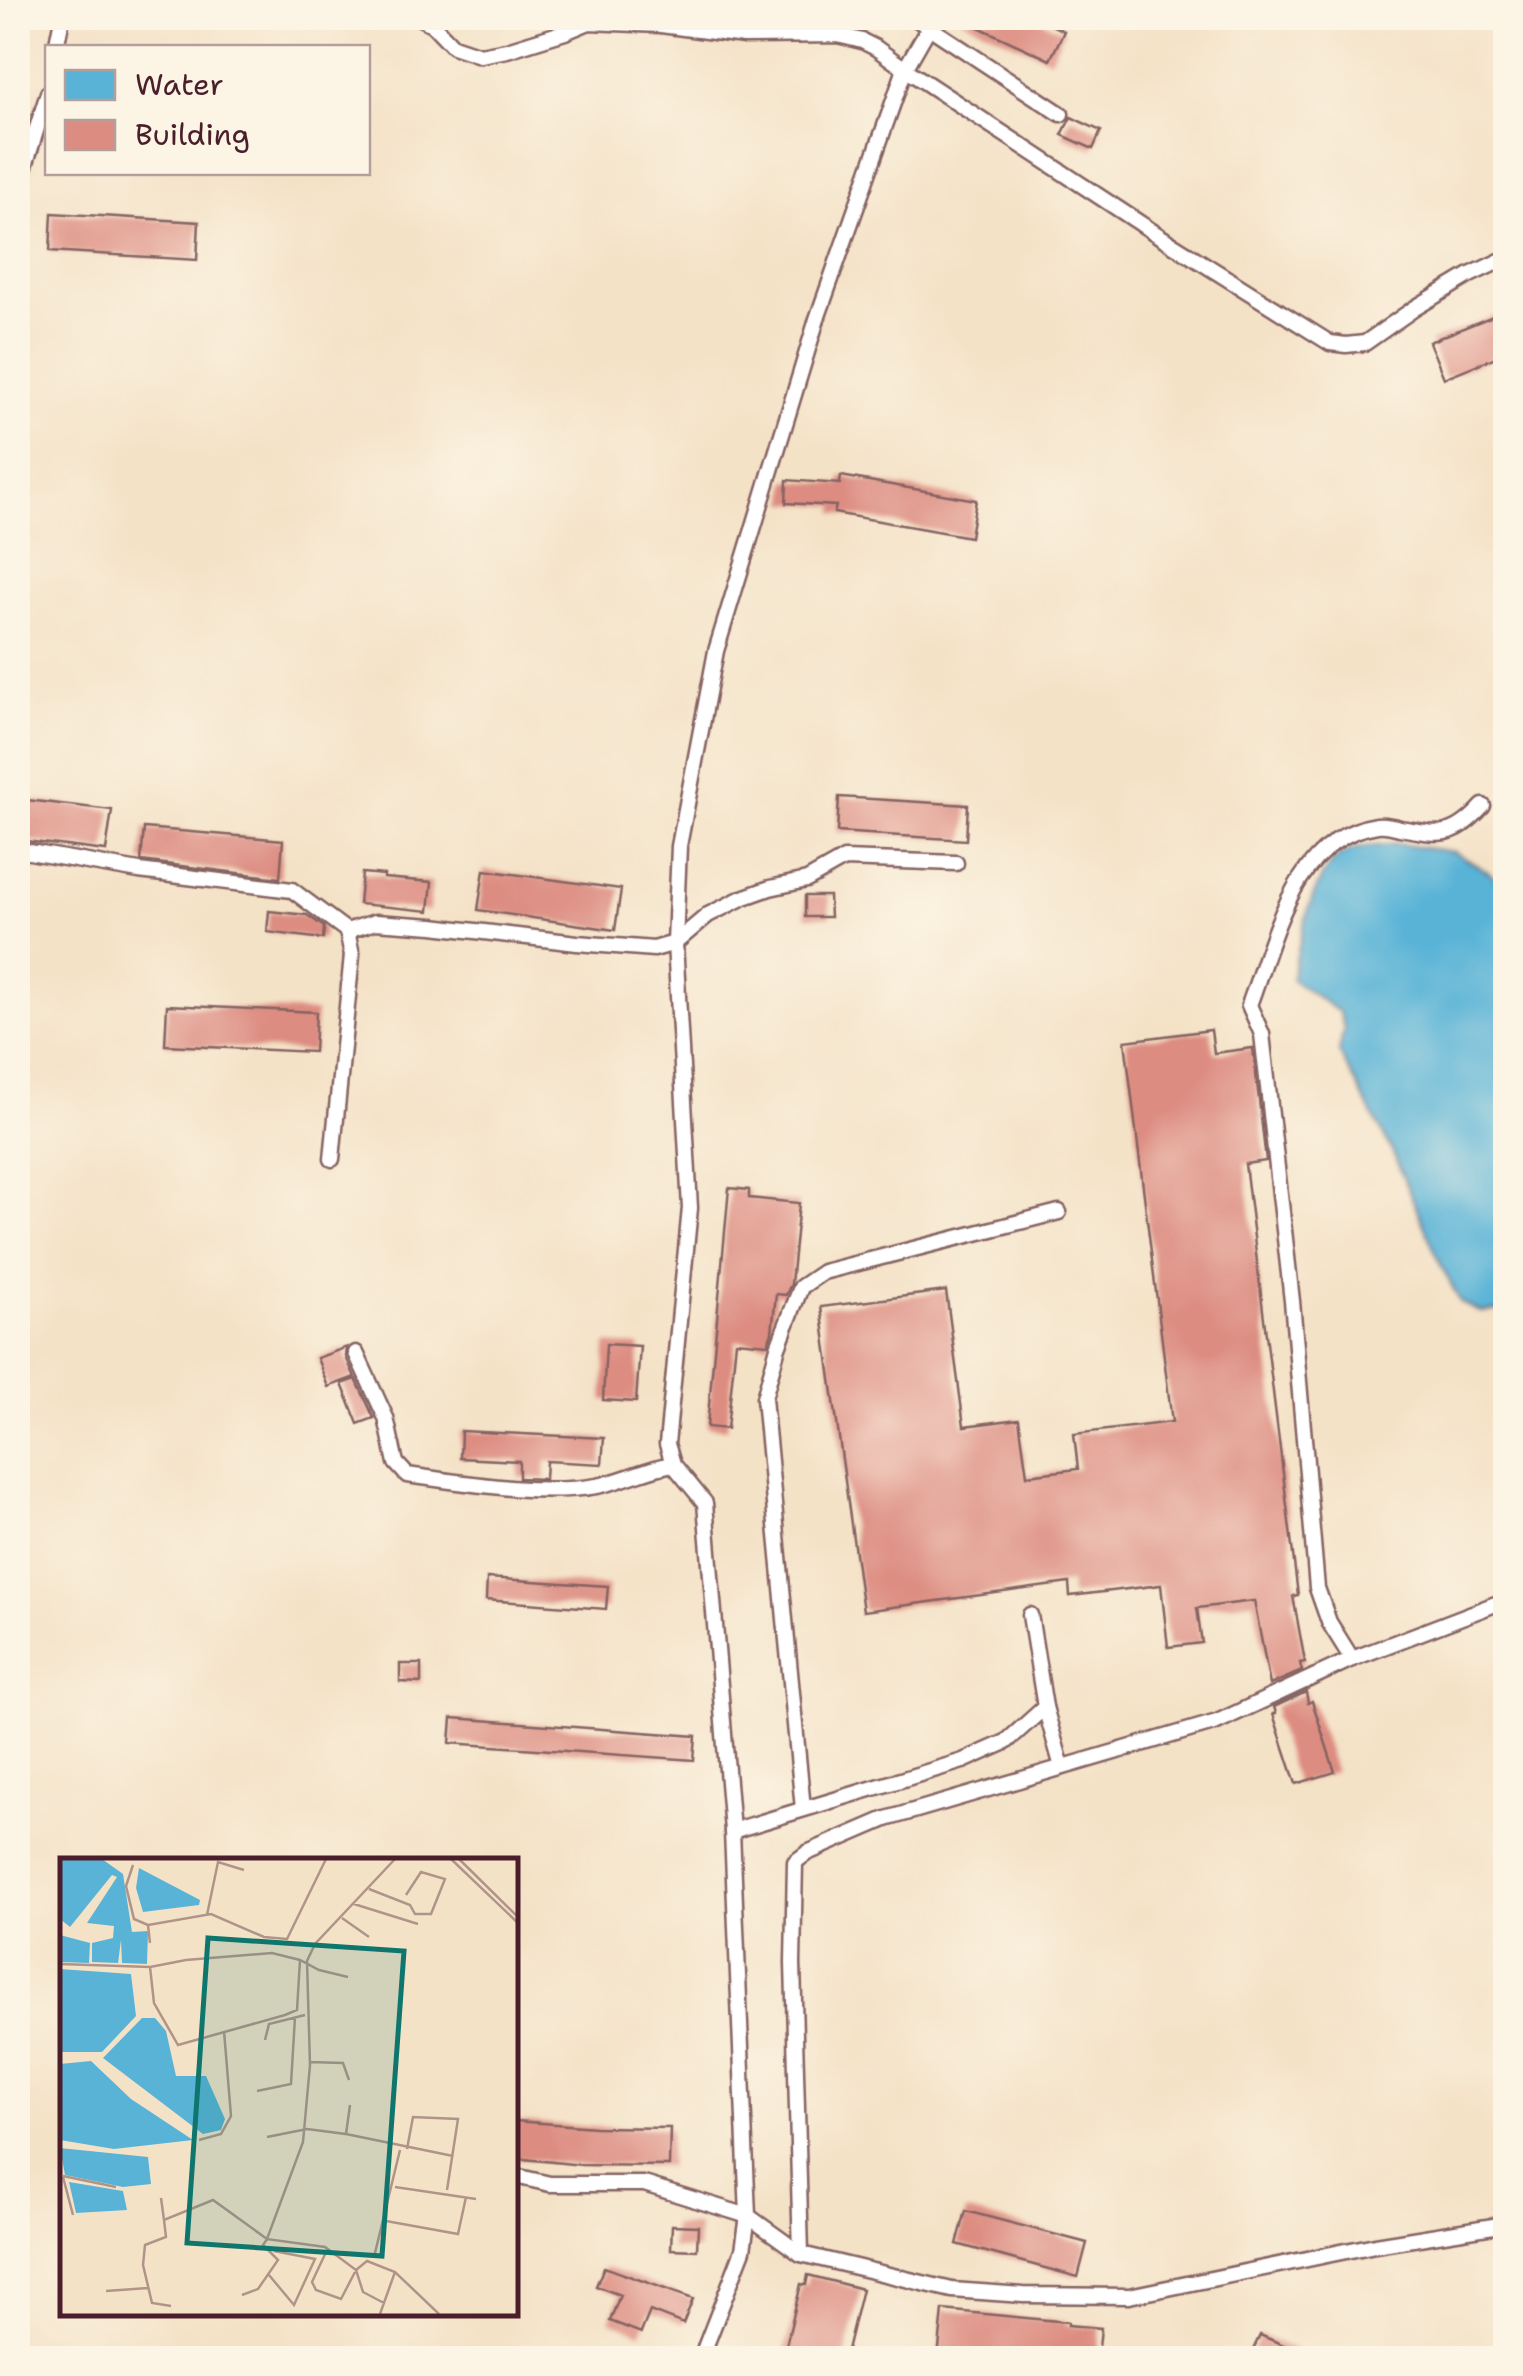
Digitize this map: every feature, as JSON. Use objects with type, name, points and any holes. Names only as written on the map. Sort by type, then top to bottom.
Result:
[{"type":"lane","points":[[57,45],[62,18]]},
{"type":"lane","points":[[915,18],[1061,114]]},
{"type":"lane","points":[[429,20],[453,46],[480,54],[508,50],[589,22],[744,36],[838,35],[862,41],[1330,343],[1365,344],[1442,292],[1506,258]]},
{"type":"lane","points":[[701,2358],[743,2250],[748,2216],[732,1831],[705,1503],[673,1464],[667,1444],[690,1208],[676,943],[679,846],[716,652],[817,319],[905,70],[929,27]]},
{"type":"lane","points":[[18,188],[45,102]]},
{"type":"lane","points":[[1352,1660],[1329,1622],[1317,1588],[1292,1302],[1262,1034],[1249,1005],[1286,900],[1316,858],[1346,835],[1380,824],[1430,834],[1447,833],[1469,821],[1483,806]]},
{"type":"lane","points":[[18,850],[139,871],[292,890],[346,930],[352,955],[332,1159]]},
{"type":"lane","points":[[346,930],[375,922],[654,949],[676,943],[708,915],[770,888],[807,880],[844,859],[956,864]]},
{"type":"lane","points":[[803,1809],[764,1398],[801,1287],[824,1272],[1059,1212]]},
{"type":"lane","points":[[356,1353],[386,1418],[396,1463],[408,1475],[522,1489],[594,1486],[673,1464]]},
{"type":"lane","points":[[801,2254],[793,1963],[795,1862],[807,1853],[886,1819],[1217,1722],[1352,1660],[1506,1600]]},
{"type":"lane","points":[[1030,1615],[1046,1707],[1062,1767]]},
{"type":"lane","points":[[732,1831],[963,1761],[1006,1742],[1046,1707]]},
{"type":"lane","points":[[518,2177],[550,2184],[644,2184],[748,2216],[801,2254],[952,2290],[1023,2295],[1129,2296],[1375,2245],[1506,2224]]},
{"type":"water","points":[[1397,844],[1454,852],[1505,887],[1505,1310],[1480,1312],[1461,1303],[1391,1149],[1339,1052],[1344,1028],[1339,1012],[1291,979],[1307,915],[1326,870],[1349,851]]},
{"type":"building","points":[[959,18],[1036,18],[1064,31],[1050,60]]},
{"type":"building","points":[[1071,117],[1101,131],[1093,149],[1062,135]]},
{"type":"building","points":[[52,213],[199,222],[197,260],[50,251]]},
{"type":"building","points":[[1495,315],[1506,340],[1506,353],[1444,378],[1429,342]]},
{"type":"building","points":[[841,476],[976,500],[970,537],[834,513],[836,506],[786,503],[787,480],[840,484]]},
{"type":"building","points":[[839,797],[968,805],[966,840],[837,832]]},
{"type":"building","points":[[18,799],[112,810],[106,851],[18,840]]},
{"type":"building","points":[[144,828],[283,840],[280,878],[141,861]]},
{"type":"building","points":[[484,870],[621,889],[615,930],[478,910]]},
{"type":"building","points":[[362,873],[432,882],[429,911],[359,904]]},
{"type":"building","points":[[805,896],[829,896],[830,917],[805,917]]},
{"type":"building","points":[[269,911],[307,915],[324,927],[323,939],[267,932]]},
{"type":"building","points":[[167,1005],[316,1012],[314,1052],[165,1045]]},
{"type":"building","points":[[1211,1030],[1214,1053],[1253,1048],[1266,1161],[1245,1164],[1298,1595],[1293,1596],[1305,1662],[1300,1663],[1302,1671],[1270,1685],[1254,1601],[1197,1608],[1202,1643],[1168,1647],[1161,1585],[1070,1596],[1069,1583],[863,1611],[821,1307],[946,1291],[964,1426],[1019,1419],[1027,1475],[1078,1469],[1074,1434],[1172,1422],[1125,1041]]},
{"type":"building","points":[[729,1188],[749,1190],[749,1198],[799,1203],[791,1284],[786,1295],[776,1294],[768,1344],[736,1341],[727,1429],[707,1427]]},
{"type":"building","points":[[606,1344],[640,1346],[636,1402],[603,1400]]},
{"type":"building","points":[[347,1347],[346,1357],[355,1377],[328,1387],[317,1358]]},
{"type":"building","points":[[356,1379],[374,1418],[358,1424],[342,1384]]},
{"type":"building","points":[[461,1431],[604,1438],[602,1464],[546,1461],[545,1479],[519,1478],[519,1461],[460,1458]]},
{"type":"building","points":[[487,1578],[608,1586],[606,1609],[486,1600]]},
{"type":"building","points":[[400,1664],[421,1664],[421,1683],[400,1682]]},
{"type":"building","points":[[1306,1692],[1335,1772],[1296,1784],[1273,1714],[1274,1707]]},
{"type":"building","points":[[452,1718],[696,1736],[694,1760],[450,1743]]},
{"type":"building","points":[[518,2121],[670,2128],[669,2166],[582,2165],[518,2158]]},
{"type":"building","points":[[966,2211],[1087,2243],[1078,2277],[957,2244]]},
{"type":"building","points":[[672,2225],[698,2226],[697,2250],[671,2249]]},
{"type":"building","points":[[604,2267],[693,2299],[683,2324],[650,2311],[641,2333],[610,2321],[620,2295],[596,2286]]},
{"type":"building","points":[[808,2275],[862,2289],[845,2358],[783,2358],[801,2284],[806,2285]]},
{"type":"building","points":[[943,2310],[1101,2328],[1098,2358],[938,2358]]},
{"type":"building","points":[[1260,2335],[1314,2358],[1249,2358]]}]
